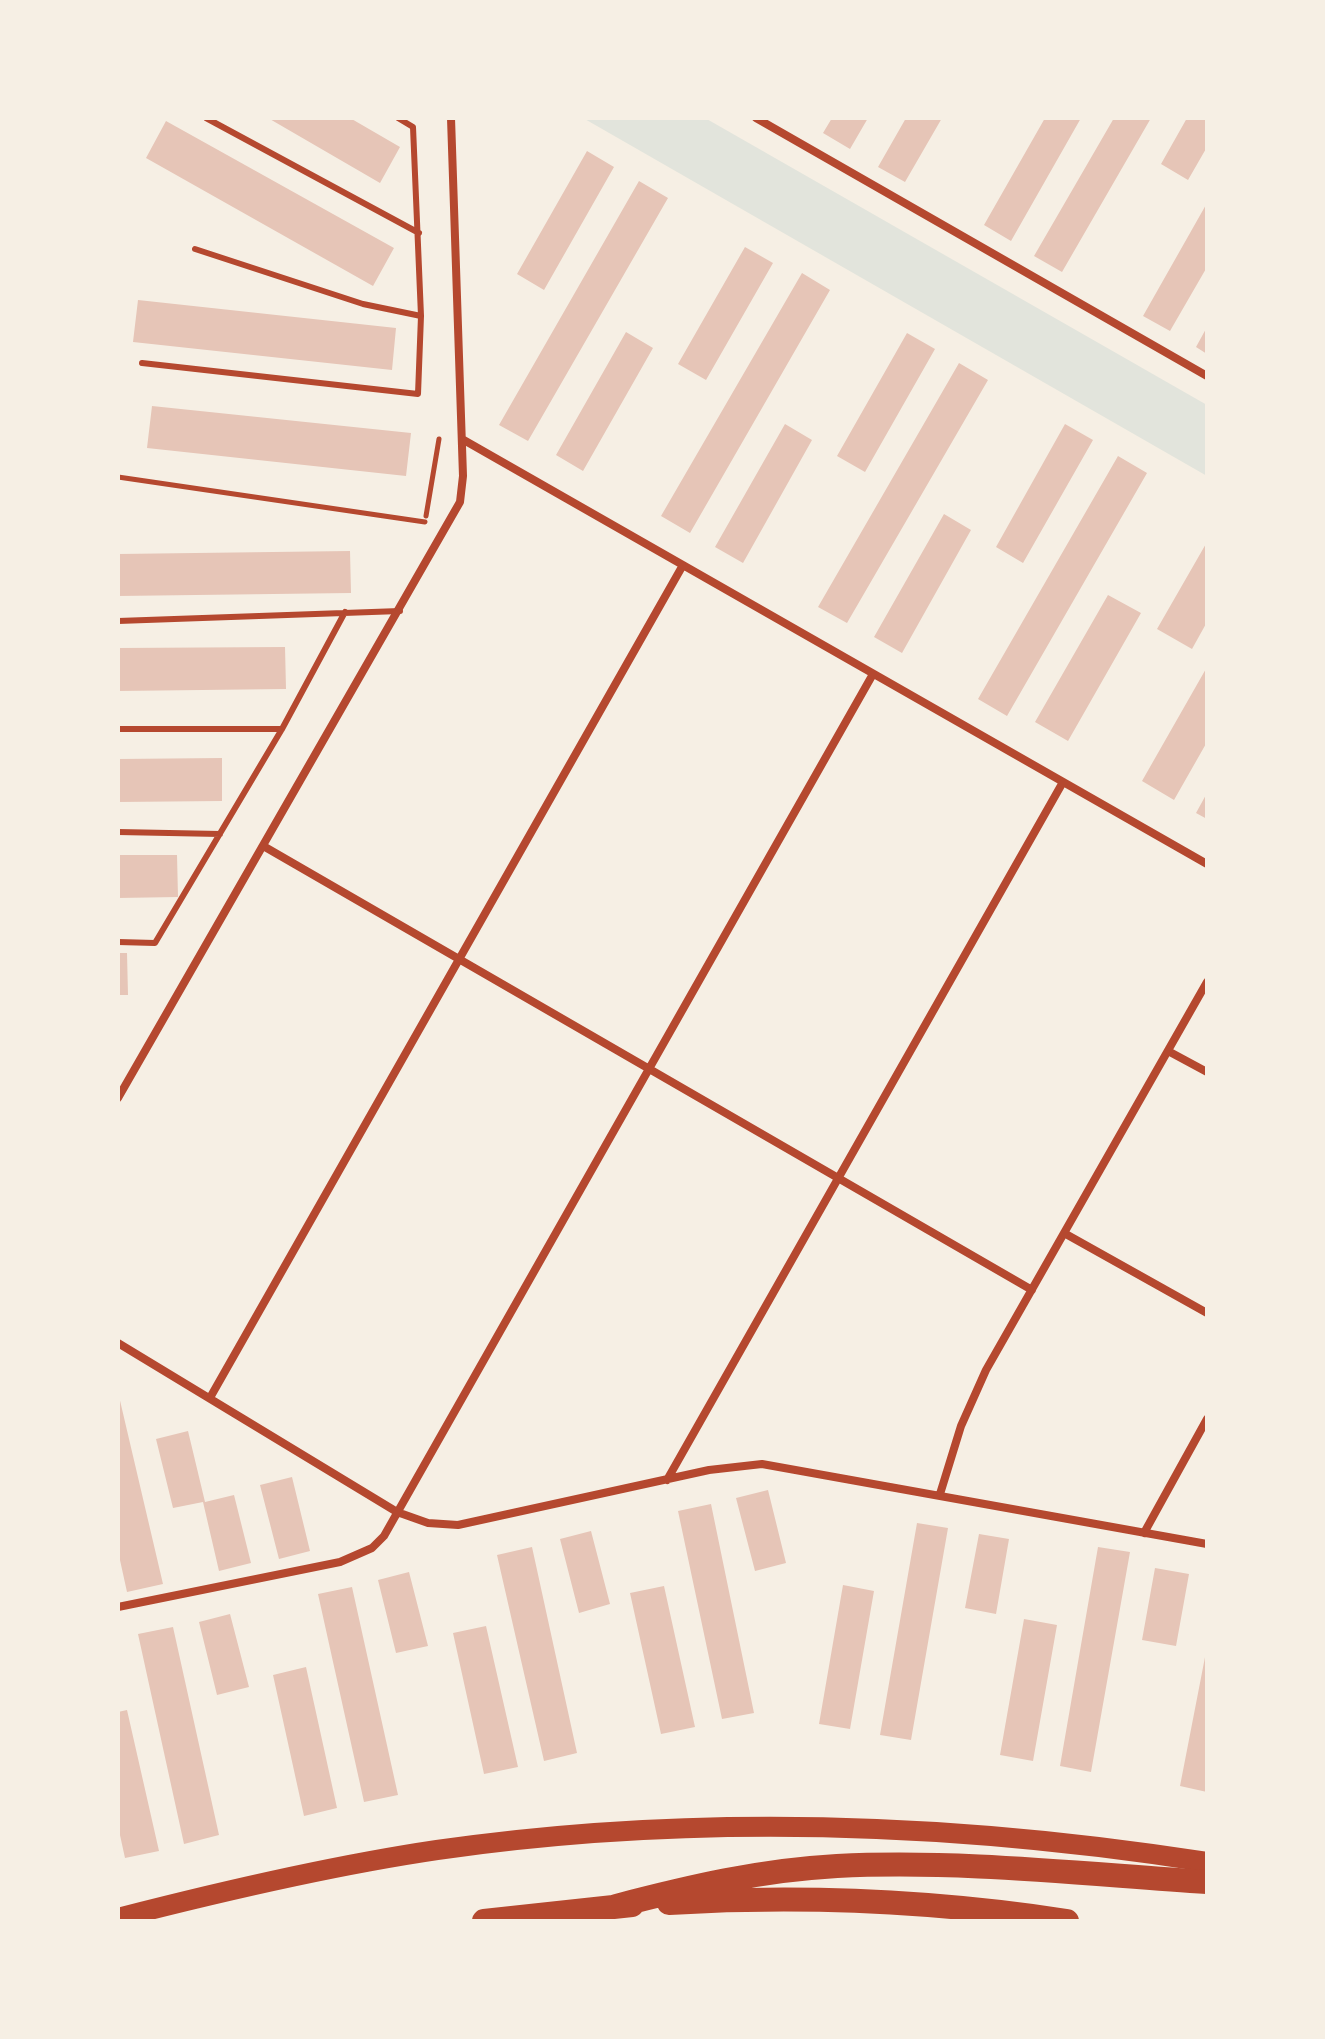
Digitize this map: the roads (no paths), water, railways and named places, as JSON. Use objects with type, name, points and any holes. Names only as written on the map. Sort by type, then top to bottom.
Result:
[{"type":"highway","points":[[616,1906],[701,1884],[833,1866],[993,1865],[1207,1882]]},
{"type":"highway","points":[[484,1921],[616,1906],[758,1900],[938,1906],[1067,1921]]},
{"type":"main road","points":[[118,1918],[269,1881],[438,1850],[674,1828],[793,1825],[960,1832],[1056,1841],[1207,1862]]},
{"type":"street","points":[[118,1098],[265,847],[460,502],[462,439],[451,118]]},
{"type":"street","points":[[756,118],[1207,376]]},
{"type":"street","points":[[462,439],[1207,864]]},
{"type":"street","points":[[211,1396],[683,565]]},
{"type":"street","points":[[118,1607],[357,1557],[384,1536],[873,674]]},
{"type":"street","points":[[667,1480],[1063,782]]},
{"type":"street","points":[[265,847],[1032,1290]]},
{"type":"street","points":[[940,1494],[971,1400],[1207,982]]},
{"type":"street","points":[[1168,1051],[1207,1072]]},
{"type":"street","points":[[1064,1233],[1207,1313]]},
{"type":"street","points":[[118,1343],[211,1396],[397,1512],[428,1523],[458,1525],[667,1480],[762,1464],[1207,1544]]},
{"type":"street","points":[[1144,1533],[1207,1419]]},
{"type":"lane","points":[[206,118],[419,233]]},
{"type":"lane","points":[[142,363],[418,394],[421,316],[413,127],[398,118]]},
{"type":"lane","points":[[195,249],[363,304],[421,316]]},
{"type":"lane","points":[[118,621],[400,611]]},
{"type":"lane","points":[[118,942],[155,943],[282,729],[345,612]]},
{"type":"lane","points":[[118,729],[282,729]]},
{"type":"lane","points":[[118,832],[220,834]]}]
